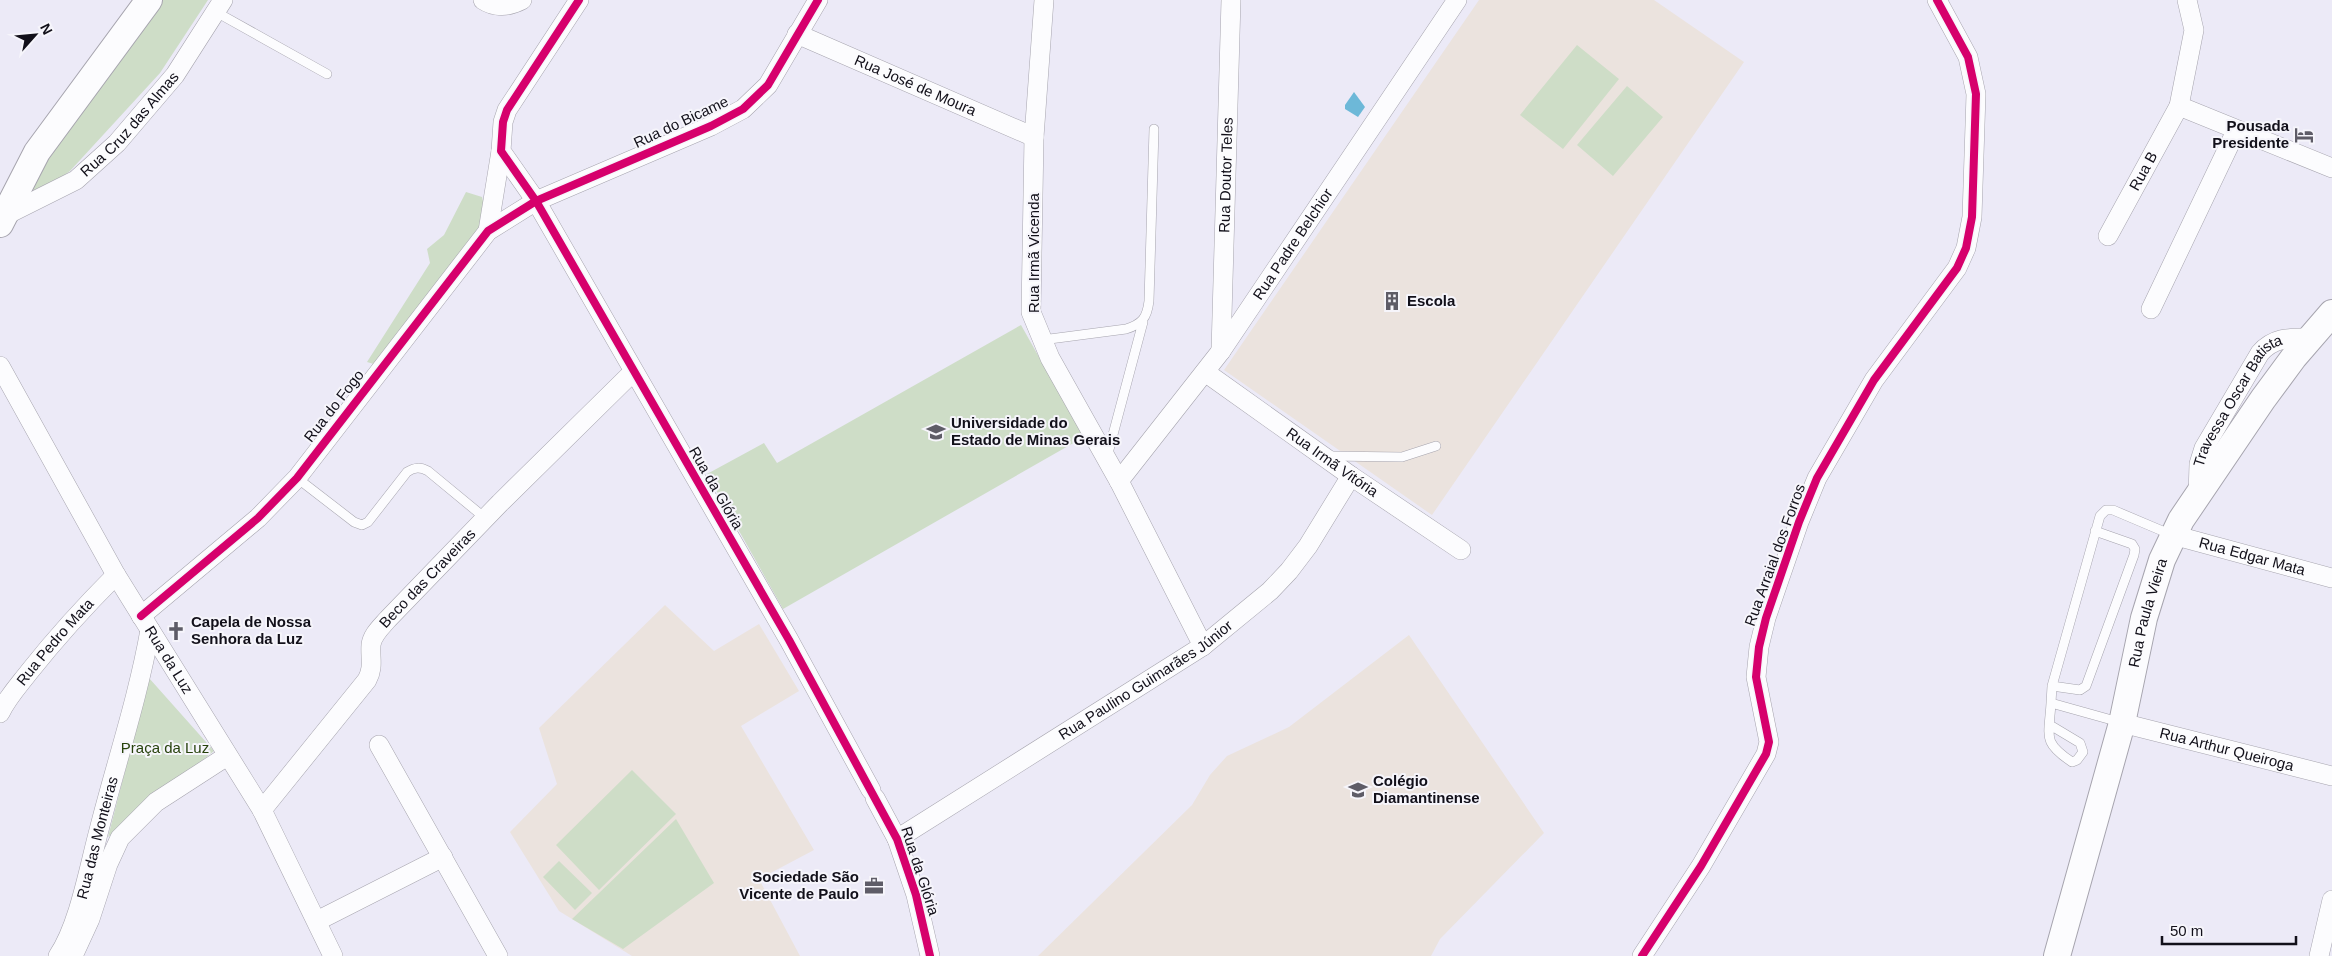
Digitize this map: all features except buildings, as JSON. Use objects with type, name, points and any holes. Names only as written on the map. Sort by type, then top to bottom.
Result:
[{"type":"main road","points":[[2,220],[37,152],[150,0]]},
{"type":"main road","name":"Rua Paula Vieira","points":[[2057,956],[2122,722],[2149,602],[2162,560],[2173,535],[2198,495],[2263,399],[2323,326]]},
{"type":"street","points":[[483,0],[494,6],[504,6],[522,0]]},
{"type":"street","points":[[488,231],[501,151],[503,122],[507,110],[579,0]]},
{"type":"street","name":"Rua do Bicame","points":[[536,201],[711,126],[744,108],[768,84],[818,0]]},
{"type":"street","name":"Rua Irmã Vicenda","points":[[1044,0],[1034,137],[1034,227],[1030,297],[1031,312],[1041,340],[1119,480],[1203,646]]},
{"type":"street","name":"Rua Doutor Teles","points":[[1221,351],[1231,0]]},
{"type":"street","name":"Rua Padre Belchior","points":[[1119,480],[1221,351],[1457,0]]},
{"type":"street","name":"Rua Arraial dos Forros","points":[[1642,956],[1701,866],[1766,754],[1768,734],[1756,677],[1760,640],[1796,530],[1814,484],[1874,380],[1953,274],[1966,248],[1974,189],[1977,118],[1975,87],[1968,57],[1937,0]]},
{"type":"street","name":"Rua B","points":[[2108,236],[2179,106],[2194,30],[2187,0]]},
{"type":"street","name":"Rua Cruz das Almas","points":[[2,220],[76,180],[117,143],[175,75],[219,6]]},
{"type":"street","name":"Rua José de Moura","points":[[797,34],[1034,137]]},
{"type":"street","points":[[2179,106],[2236,131],[2332,168]]},
{"type":"street","points":[[2151,310],[2236,131]]},
{"type":"street","name":"Rua da Glória","points":[[501,151],[536,201],[789,640],[897,839],[916,895],[930,956]]},
{"type":"street","name":"Rua do Fogo","points":[[145,623],[258,518],[297,478],[488,231],[536,201]]},
{"type":"street","name":"Rua da Luz","points":[[0,366],[116,575],[262,810],[333,956]]},
{"type":"street","name":"Beco das Craveiras","points":[[262,810],[367,680],[372,671],[371,645],[374,636],[388,619],[485,518],[633,372]]},
{"type":"street","name":"Rua Irmã Vitória","points":[[1205,372],[1322,456],[1461,550]]},
{"type":"street","name":"Rua Paulino Guimarães Júnior","points":[[897,839],[1203,646],[1270,591],[1289,571],[1308,546],[1351,476]]},
{"type":"street","name":"Rua Edgar Mata","points":[[2173,535],[2332,578]]},
{"type":"street","name":"Rua Pedro Mata","points":[[0,713],[5,703],[43,654],[79,612],[116,575]]},
{"type":"street","name":"Rua das Monteiras","points":[[58,956],[66,945],[80,900],[141,677],[145,623]]},
{"type":"street","name":"Rua Arthur Queiroga","points":[[2122,722],[2332,776]]},
{"type":"street","points":[[380,745],[498,956]]},
{"type":"street","points":[[73,956],[90,919],[108,864],[120,838],[156,802],[227,756]]},
{"type":"street","points":[[317,921],[443,856]]},
{"type":"street","points":[[2319,956],[2332,900]]},
{"type":"lane","points":[[219,6],[327,74]]},
{"type":"lane","points":[[1106,459],[1149,301],[1154,129]]},
{"type":"lane","points":[[1041,340],[1126,329],[1143,322]]},
{"type":"lane","points":[[1322,456],[1402,458],[1436,446]]},
{"type":"lane","points":[[297,478],[354,522],[362,525],[368,522],[407,472],[413,468],[422,468],[485,518]]},
{"type":"lane","points":[[2050,725],[2052,686],[2100,516],[2106,510],[2113,510],[2173,535]]},
{"type":"lane","points":[[2052,686],[2080,690],[2086,686],[2134,555],[2135,549],[2132,544],[2095,531]]},
{"type":"lane","points":[[2051,703],[2122,722]]},
{"type":"shaded area","points":[[1479,0],[1654,0],[1744,62],[1432,515],[1224,370]]},
{"type":"shaded area","points":[[665,605],[714,651],[759,624],[799,691],[741,726],[814,850],[759,879],[800,956],[632,956],[559,911],[510,832],[557,784],[539,728]]},
{"type":"shaded area","name":"Colégio Diamantinense","points":[[1409,635],[1544,833],[1440,939],[1431,956],[1038,956],[1192,805],[1210,775],[1227,756],[1289,727]]},
{"type":"green space","points":[[156,0],[208,0],[160,73],[70,171],[51,185],[40,190],[32,190],[32,173]]},
{"type":"green space","points":[[1577,45],[1619,79],[1563,149],[1520,115]]},
{"type":"green space","points":[[1627,86],[1663,117],[1613,176],[1577,145]]},
{"type":"green space","points":[[466,192],[482,197],[486,213],[483,228],[377,365],[367,362],[430,263],[427,249],[444,235]]},
{"type":"green space","points":[[1021,325],[1084,437],[783,609],[707,474],[764,443],[777,463]]},
{"type":"green space","name":"Praça da Luz","points":[[149,678],[214,751],[108,837]]},
{"type":"green space","points":[[632,770],[676,814],[599,890],[556,845]]},
{"type":"green space","points":[[676,819],[714,883],[623,949],[572,919]]},
{"type":"green space","points":[[559,861],[592,893],[575,910],[543,877]]},
{"type":"water","points":[[1354,92],[1365,107],[1358,117],[1345,109],[1345,105]]},
{"type":"cycle path","points":[[579,0],[507,110],[503,122],[501,151],[536,201],[789,640],[897,839],[916,895],[930,956]]},
{"type":"cycle path","points":[[141,616],[258,518],[297,478],[488,231],[536,201],[711,126],[743,109],[768,85],[818,0]]},
{"type":"cycle path","points":[[1642,956],[1701,866],[1766,754],[1769,742],[1756,677],[1759,647],[1766,618],[1799,522],[1817,478],[1874,380],[1957,268],[1966,248],[1972,217],[1976,94],[1968,57],[1937,0]]},
{"type":"place","name":"Pousada Presidente","points":[[2304,135]]},
{"type":"place","name":"Escola","points":[[1392,301]]},
{"type":"place","name":"Universidade do Estado de Minas Gerais","points":[[936,432]]},
{"type":"place","name":"Capela de Nossa Senhora da Luz","points":[[176,631]]},
{"type":"place","name":"Colégio Diamantinense","points":[[1358,790]]},
{"type":"place","name":"Sociedade São Vicente de Paulo","points":[[874,886]]}]
